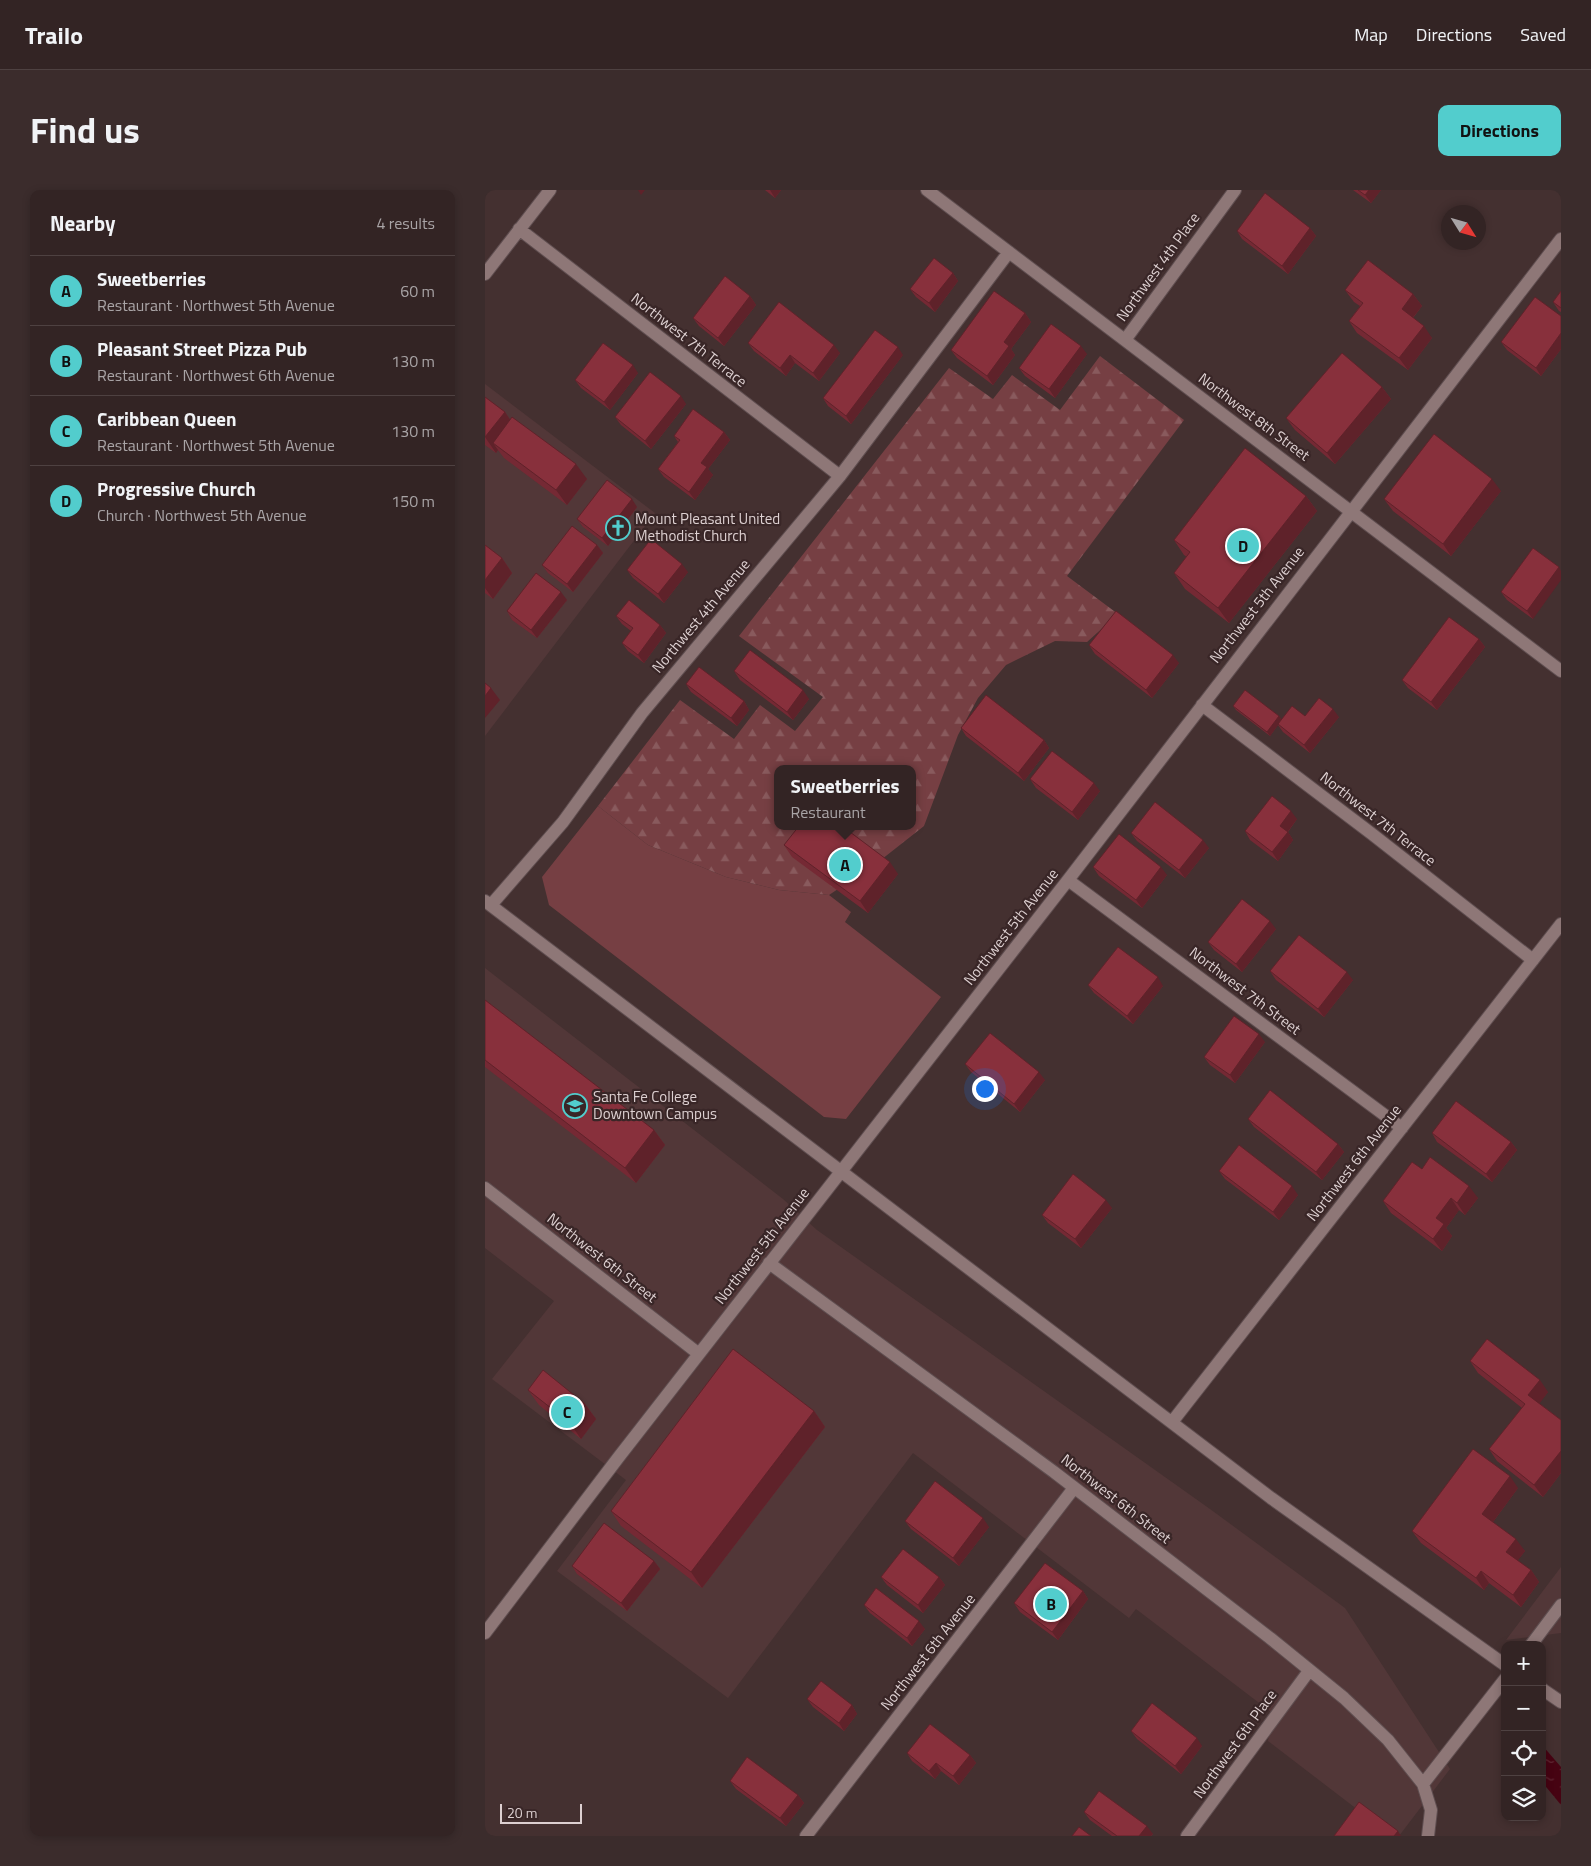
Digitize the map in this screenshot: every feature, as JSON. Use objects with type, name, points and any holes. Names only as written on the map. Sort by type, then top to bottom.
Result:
[{"type":"street","points":[[485,274],[550,190]]},
{"type":"street","name":"Northwest 8th Street","points":[[927,190],[1561,671]]},
{"type":"street","name":"Northwest 4th Place","points":[[1125,340],[1235,190]]},
{"type":"street","name":"Northwest 7th Terrace","points":[[519,229],[840,476]]},
{"type":"street","name":"Northwest 5th Avenue","points":[[485,1633],[1561,239]]},
{"type":"street","name":"Northwest 4th Avenue","points":[[488,903],[563,822],[642,713],[840,476],[1009,252]]},
{"type":"street","name":"Northwest 7th Terrace","points":[[1201,705],[1372,834],[1533,960]]},
{"type":"street","name":"Northwest 7th Street","points":[[1068,880],[1402,1128]]},
{"type":"street","points":[[488,903],[1271,1498],[1501,1662]]},
{"type":"street","name":"Northwest 6th Avenue","points":[[1172,1422],[1561,924]]},
{"type":"street","name":"Northwest 6th Street","points":[[485,1188],[699,1354]]},
{"type":"street","name":"Northwest 6th Street","points":[[769,1263],[1074,1488],[1270,1638],[1344,1698],[1388,1740],[1423,1784]]},
{"type":"street","name":"Northwest 6th Avenue","points":[[806,1836],[1074,1488]]},
{"type":"street","points":[[1534,1641],[1561,1604]]},
{"type":"street","name":"Northwest 6th Place","points":[[1187,1836],[1309,1671]]},
{"type":"street","points":[[1429,1836],[1431,1810],[1423,1784],[1501,1684]]},
{"type":"street","points":[[1546,1692],[1561,1702]]},
{"type":"shaded area","points":[[485,384],[655,513],[485,736]]},
{"type":"shaded area","points":[[485,968],[783,1199],[817,1230],[1210,1509],[1345,1608],[1450,1769],[1399,1836],[1392,1836],[1268,1741],[1271,1712],[1136,1609],[1129,1618],[913,1453],[728,1698],[557,1571],[626,1480],[492,1379],[554,1301],[485,1248]]},
{"type":"shaded area","points":[[1561,1567],[1561,1633],[1506,1640]]},
{"type":"green space","points":[[1100,356],[1184,420],[1067,576],[1118,614],[1087,642],[1055,641],[1006,665],[978,698],[958,735],[924,826],[877,863],[829,895],[779,890],[726,877],[648,845],[598,806],[680,700],[734,739],[760,705],[795,731],[823,697],[739,636],[949,368],[993,399],[1012,375],[1060,410]]},
{"type":"green space","points":[[598,806],[648,845],[726,877],[779,890],[829,895],[851,912],[845,922],[941,997],[846,1119],[824,1117],[549,905],[542,877]]},
{"type":"water","points":[[1546,1750],[1561,1767],[1561,1805],[1546,1787]]},
{"type":"building","points":[[1358,190],[1369,190],[1365,195]]},
{"type":"building","points":[[1265,193],[1310,228],[1282,266],[1237,231]]},
{"type":"building","points":[[934,258],[953,273],[929,303],[910,289]]},
{"type":"building","points":[[1368,260],[1413,294],[1402,309],[1424,326],[1399,358],[1349,321],[1363,303],[1345,290]]},
{"type":"building","points":[[725,276],[750,296],[718,338],[693,318]]},
{"type":"building","points":[[994,291],[1025,313],[1004,342],[1009,346],[987,376],[951,350]]},
{"type":"building","points":[[1561,291],[1561,308],[1553,302]]},
{"type":"building","points":[[1535,297],[1561,316],[1561,333],[1536,368],[1501,342]]},
{"type":"building","points":[[779,302],[834,345],[813,373],[790,355],[780,368],[748,343]]},
{"type":"building","points":[[1051,324],[1081,346],[1049,389],[1019,368]]},
{"type":"building","points":[[875,330],[898,347],[846,416],[823,398]]},
{"type":"building","points":[[603,343],[633,365],[604,402],[575,380]]},
{"type":"building","points":[[1342,353],[1382,387],[1327,453],[1286,418]]},
{"type":"building","points":[[650,372],[681,396],[645,441],[615,417]]},
{"type":"building","points":[[485,397],[505,412],[485,437]]},
{"type":"building","points":[[693,409],[724,432],[701,463],[707,467],[689,492],[658,469],[680,440],[674,436]]},
{"type":"building","points":[[512,417],[576,464],[556,490],[493,443]]},
{"type":"building","points":[[1434,434],[1492,479],[1443,544],[1384,499]]},
{"type":"building","points":[[1245,448],[1306,496],[1218,608],[1174,573],[1190,552],[1174,540]]},
{"type":"building","points":[[607,480],[632,499],[602,538],[577,519]]},
{"type":"building","points":[[572,526],[597,545],[567,584],[542,565]]},
{"type":"building","points":[[651,539],[682,564],[658,594],[627,570]]},
{"type":"building","points":[[485,545],[502,558],[485,580]]},
{"type":"building","points":[[1533,548],[1559,567],[1527,611],[1501,592]]},
{"type":"building","points":[[536,573],[561,592],[531,630],[507,611]]},
{"type":"building","points":[[629,600],[660,625],[638,655],[622,643],[633,628],[616,616]]},
{"type":"building","points":[[1116,611],[1173,655],[1146,690],[1089,645]]},
{"type":"building","points":[[1449,617],[1479,639],[1431,702],[1402,680]]},
{"type":"building","points":[[750,650],[803,690],[787,712],[734,671]]},
{"type":"building","points":[[699,667],[744,701],[731,718],[686,684]]},
{"type":"building","points":[[485,683],[491,688],[485,696]]},
{"type":"building","points":[[1245,690],[1279,716],[1267,732],[1233,706]]},
{"type":"building","points":[[986,695],[1044,740],[1018,773],[961,728]]},
{"type":"building","points":[[1319,698],[1333,709],[1304,745],[1278,724],[1292,706],[1305,716]]},
{"type":"building","points":[[1052,751],[1094,783],[1072,812],[1030,779]]},
{"type":"building","points":[[1272,796],[1291,811],[1280,826],[1288,832],[1272,852],[1245,831]]},
{"type":"building","points":[[1155,802],[1203,840],[1179,870],[1131,833]]},
{"type":"building","points":[[796,830],[847,830],[890,862],[860,901],[784,845]]},
{"type":"building","points":[[1119,834],[1161,867],[1136,900],[1093,867]]},
{"type":"building","points":[[1242,899],[1270,921],[1236,964],[1208,942]]},
{"type":"building","points":[[1299,935],[1347,972],[1318,1009],[1270,971]]},
{"type":"building","points":[[1118,947],[1158,977],[1127,1016],[1088,985]]},
{"type":"building","name":"Santa Fe College Downtown Campus","points":[[485,1000],[654,1130],[625,1168],[485,1060]]},
{"type":"building","points":[[1234,1016],[1259,1034],[1230,1075],[1204,1057]]},
{"type":"building","points":[[990,1033],[1039,1072],[1014,1104],[965,1064]]},
{"type":"building","points":[[1270,1090],[1338,1144],[1316,1172],[1248,1119]]},
{"type":"building","points":[[1456,1101],[1511,1142],[1486,1174],[1432,1133]]},
{"type":"building","points":[[1239,1145],[1292,1186],[1273,1212],[1219,1171]]},
{"type":"building","points":[[1430,1157],[1469,1186],[1457,1203],[1451,1198],[1436,1218],[1444,1224],[1433,1239],[1383,1201],[1412,1162],[1422,1169]]},
{"type":"building","points":[[1073,1174],[1106,1200],[1075,1239],[1042,1215]]},
{"type":"building","points":[[1487,1339],[1540,1380],[1528,1395],[1561,1420],[1561,1451],[1534,1485],[1489,1449],[1525,1404],[1470,1361]]},
{"type":"building","points":[[733,1349],[814,1411],[691,1572],[611,1511]]},
{"type":"building","points":[[543,1370],[585,1404],[570,1423],[528,1390]]},
{"type":"building","points":[[1473,1449],[1510,1476],[1482,1514],[1516,1539],[1506,1552],[1531,1570],[1513,1595],[1481,1571],[1476,1578],[1412,1531]]},
{"type":"building","points":[[935,1481],[983,1518],[953,1558],[905,1521]]},
{"type":"building","points":[[604,1523],[654,1561],[621,1603],[572,1566]]},
{"type":"building","points":[[903,1549],[939,1577],[918,1605],[881,1577]]},
{"type":"building","points":[[1045,1563],[1083,1591],[1052,1632],[1014,1603]]},
{"type":"building","points":[[876,1588],[919,1621],[907,1638],[864,1605]]},
{"type":"building","points":[[821,1681],[852,1705],[839,1723],[807,1699]]},
{"type":"building","points":[[1152,1703],[1197,1738],[1175,1766],[1131,1731]]},
{"type":"building","points":[[930,1724],[970,1755],[953,1776],[936,1763],[929,1771],[907,1753]]},
{"type":"building","points":[[747,1757],[798,1795],[780,1818],[730,1781]]},
{"type":"building","points":[[1099,1791],[1147,1826],[1139,1836],[1117,1836],[1084,1812]]},
{"type":"building","points":[[1359,1802],[1398,1831],[1394,1836],[1334,1836]]},
{"type":"building","points":[[1079,1827],[1091,1836],[1072,1836]]},
{"type":"place","name":"Mount Pleasant United Methodist Church","points":[[618,528]]},
{"type":"place","name":"Progressive Church","points":[[1243,546]]},
{"type":"place","name":"Sweetberries","points":[[845,865]]},
{"type":"place","name":"Santa Fe College Downtown Campus","points":[[575,1106]]},
{"type":"place","name":"Caribbean Queen","points":[[567,1412]]},
{"type":"place","name":"Pleasant Street Pizza Pub","points":[[1051,1604]]}]
